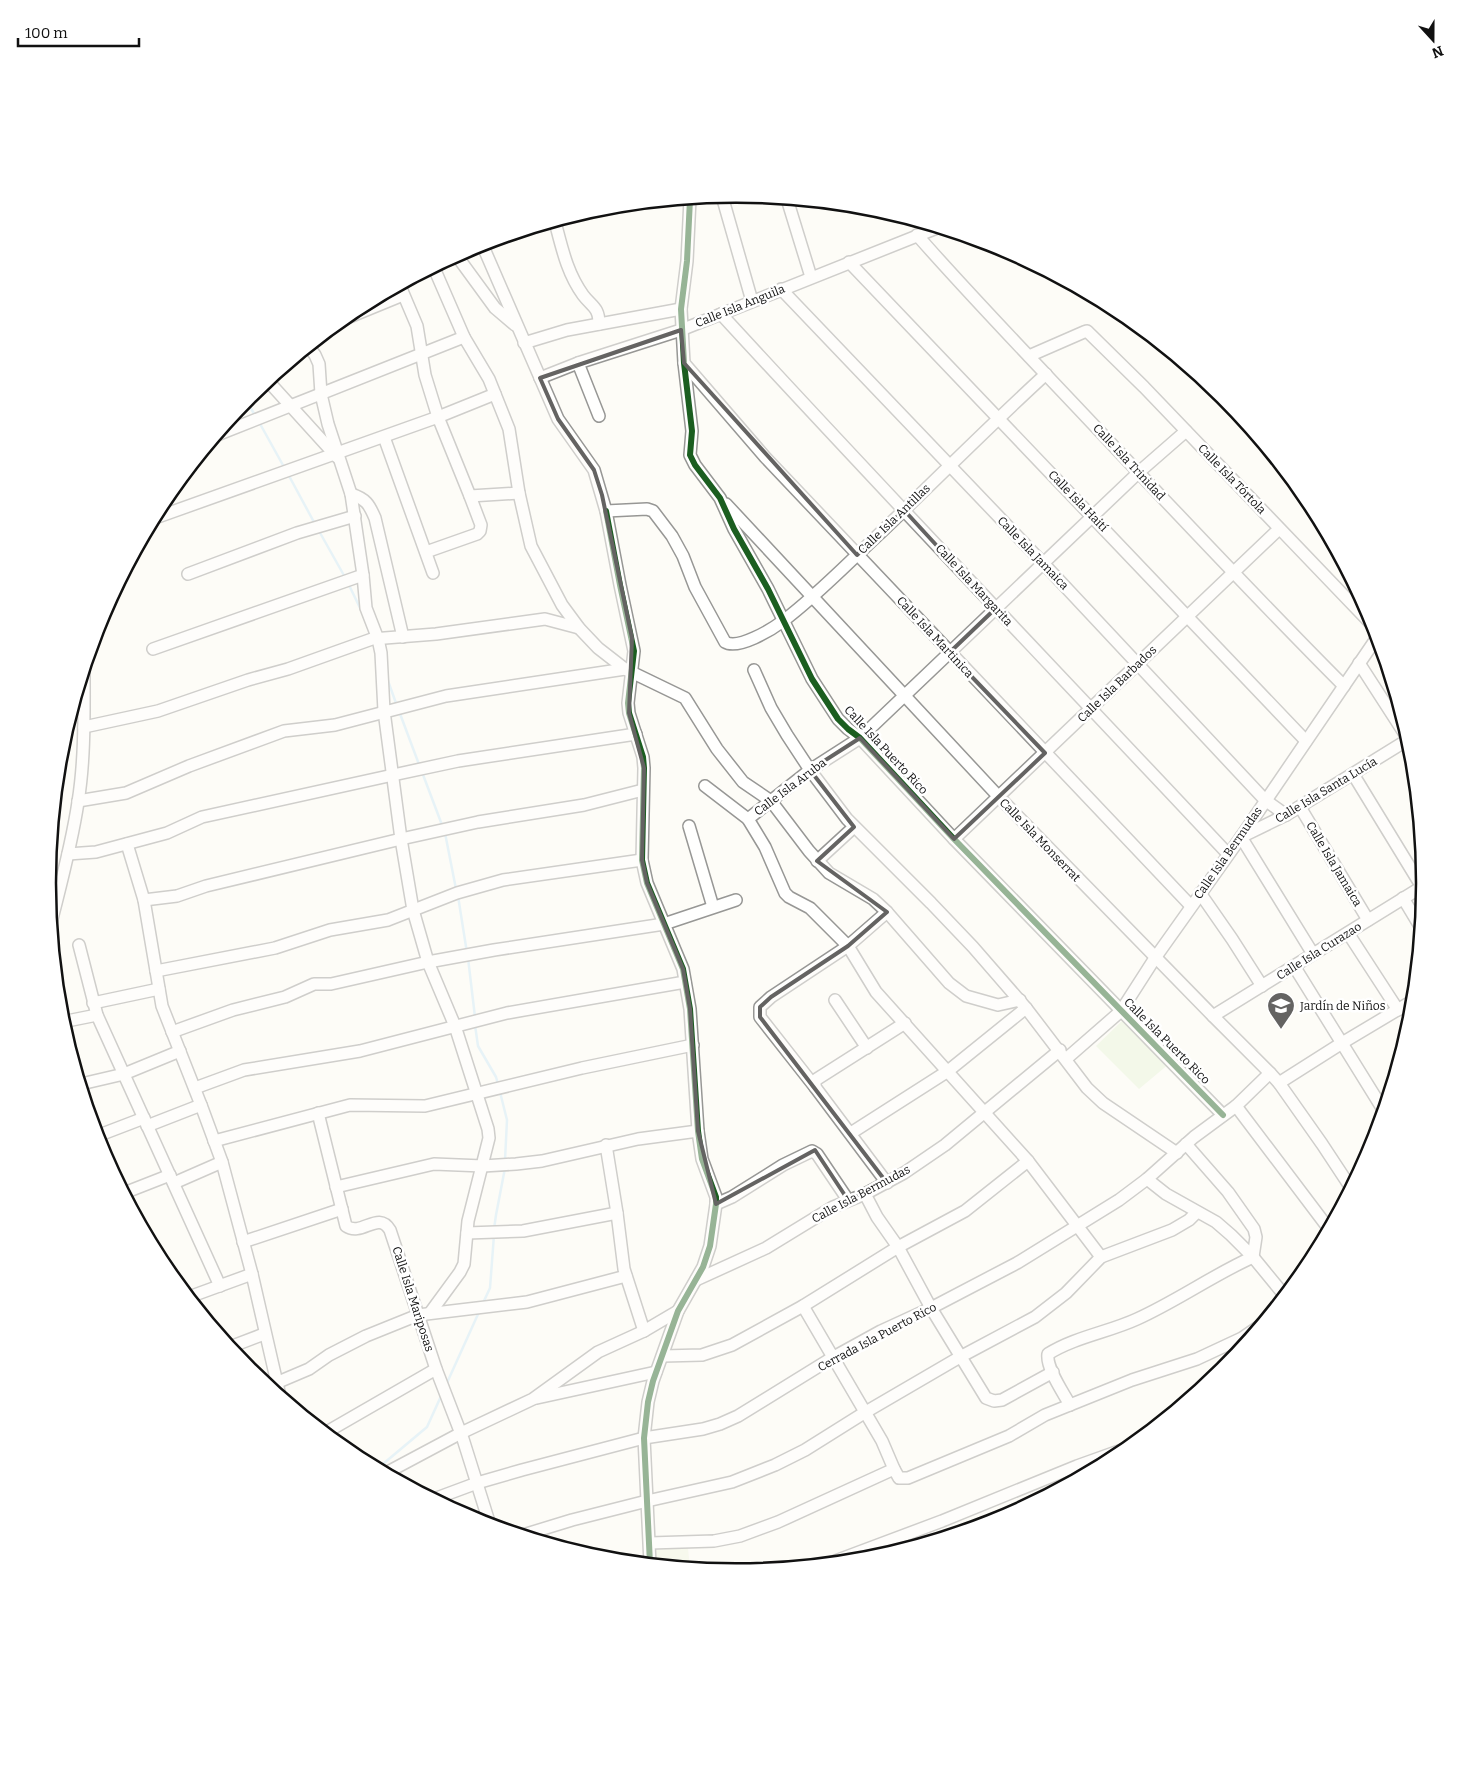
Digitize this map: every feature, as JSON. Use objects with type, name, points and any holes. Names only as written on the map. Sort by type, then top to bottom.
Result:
[{"type":"street","points":[[724,204],[752,301]]},
{"type":"street","name":"Calle Isla Puerto Rico","points":[[690,205],[687,261],[680,309],[692,431],[690,456],[720,498],[734,529],[768,589],[782,622],[817,687],[838,719],[860,738],[954,840],[1223,1115]]},
{"type":"street","points":[[789,206],[811,277]]},
{"type":"street","points":[[556,227],[566,263],[574,283],[587,301],[597,309],[599,324]]},
{"type":"street","name":"Calle Isla Anguila","points":[[540,378],[578,363],[681,330],[929,231]]},
{"type":"street","name":"Calle Isla Trinidad","points":[[917,235],[980,306],[1233,573],[1344,686]]},
{"type":"street","points":[[485,251],[558,419],[594,470],[606,511],[634,651],[628,670],[628,704],[643,757],[642,860],[646,883],[683,969],[690,1009],[698,1131],[702,1159],[716,1197],[710,1246],[703,1267],[678,1311],[656,1372],[648,1402],[644,1438],[650,1558]]},
{"type":"street","points":[[461,262],[495,308],[517,326]]},
{"type":"street","name":"Calle Isla Haití","points":[[849,262],[1306,741]]},
{"type":"street","points":[[436,273],[464,337],[496,394],[509,429],[531,546],[562,605],[580,628],[598,648],[628,670],[685,698],[717,749],[744,782],[771,801],[817,861],[838,879],[873,899],[887,912],[949,983],[966,996],[998,1005],[1023,1004]]},
{"type":"street","name":"Calle Isla Jamaica","points":[[781,290],[1043,563],[1265,800],[1286,815]]},
{"type":"street","points":[[402,291],[417,326],[424,375],[438,417],[481,525],[480,531],[477,534],[426,552]]},
{"type":"street","points":[[524,343],[567,330],[680,309]]},
{"type":"street","name":"Calle Isla Margarita","points":[[721,314],[1090,710],[1228,854]]},
{"type":"street","name":"Calle Isla Tórtola","points":[[1029,356],[1087,331],[1144,387],[1361,613]]},
{"type":"street","points":[[230,430],[464,337]]},
{"type":"street","points":[[313,352],[319,364],[321,394],[328,424],[351,494],[366,608],[378,639],[384,712],[400,839],[413,910],[428,962],[455,1026],[488,1129],[489,1138],[483,1166],[468,1221],[464,1264],[430,1313]]},
{"type":"street","points":[[578,363],[599,416]]},
{"type":"street","name":"Calle Isla Martinica","points":[[684,363],[765,456],[857,555],[1191,906]]},
{"type":"street","name":"Calle Isla Antillas","points":[[606,511],[647,509],[653,511],[672,536],[708,613],[725,642],[729,645],[735,645],[754,638],[782,622],[812,596],[1046,374]]},
{"type":"street","points":[[272,386],[337,456]]},
{"type":"street","points":[[166,514],[337,456],[384,436],[496,394]]},
{"type":"street","name":"Calle Isla Aruba","points":[[748,819],[810,770],[860,738],[1092,516],[1186,431]]},
{"type":"street","points":[[384,436],[433,572]]},
{"type":"street","points":[[470,496],[520,493]]},
{"type":"street","points":[[351,494],[364,500],[375,518],[403,637]]},
{"type":"street","name":"Calle Isla Monserrat","points":[[720,498],[999,797],[1212,1016],[1270,1072],[1347,1183]]},
{"type":"street","points":[[188,574],[297,533],[355,516]]},
{"type":"street","name":"Calle Isla Barbados","points":[[954,840],[1279,529]]},
{"type":"street","points":[[153,649],[363,575]]},
{"type":"street","points":[[84,727],[158,712],[372,639],[403,637],[545,619],[580,628]]},
{"type":"street","name":"Calle Isla Bermudas","points":[[696,1280],[766,1248],[833,1207],[887,1183],[946,1145],[985,1113],[1120,1011],[1373,643]]},
{"type":"street","points":[[1359,663],[1397,722]]},
{"type":"street","points":[[78,801],[126,793],[189,766],[284,731],[335,725],[446,696],[628,670]]},
{"type":"street","points":[[754,670],[771,708],[810,770],[846,819],[937,909],[1023,1004],[1087,1088],[1103,1102],[1177,1152]]},
{"type":"street","points":[[57,899],[78,801],[84,727],[84,691]]},
{"type":"street","points":[[68,854],[96,852],[167,833],[202,817],[458,761],[636,734]]},
{"type":"street","name":"Calle Isla Santa Lucía","points":[[1241,837],[1300,807],[1402,744]]},
{"type":"street","points":[[1353,774],[1417,874]]},
{"type":"street","points":[[705,786],[748,819],[765,846],[784,893],[810,908],[848,946],[876,992],[1028,1161],[1100,1257]]},
{"type":"street","points":[[144,900],[178,896],[206,886],[400,839],[478,822],[584,805],[644,790]]},
{"type":"street","name":"Calle Isla Jamaica","points":[[1300,807],[1368,920]]},
{"type":"street","points":[[689,826],[713,908]]},
{"type":"street","points":[[817,861],[854,827]]},
{"type":"street","points":[[1241,837],[1313,954]]},
{"type":"street","points":[[127,844],[144,900],[162,1006],[222,1162],[252,1274],[276,1383],[309,1369],[366,1336],[418,1315],[527,1302],[626,1276]]},
{"type":"street","points":[[156,971],[275,948],[330,930],[388,920],[457,893],[503,880],[642,860]]},
{"type":"street","name":"Calle Isla Curazao","points":[[1212,1016],[1417,890]]},
{"type":"street","points":[[1200,893],[1262,986]]},
{"type":"street","points":[[1403,898],[1415,919]]},
{"type":"street","points":[[172,1032],[234,1010],[285,998],[314,984],[331,984],[428,962],[494,950],[664,924],[736,900]]},
{"type":"street","points":[[887,912],[848,946],[771,997],[760,1007],[760,1017],[887,1183]]},
{"type":"street","points":[[1348,932],[1398,1010]]},
{"type":"street","points":[[79,945],[97,1015],[220,1286]]},
{"type":"street","points":[[1294,966],[1380,1104]]},
{"type":"street","points":[[195,1088],[244,1070],[360,1051],[507,1013],[685,982]]},
{"type":"street","points":[[93,1003],[160,989]]},
{"type":"street","points":[[834,1000],[867,1048]]},
{"type":"street","points":[[850,1134],[948,1071],[1023,1004]]},
{"type":"street","points":[[1279,1083],[1406,1005]]},
{"type":"street","points":[[70,1020],[97,1015]]},
{"type":"street","points":[[815,1087],[814,1082],[817,1079],[905,1023]]},
{"type":"street","points":[[214,1141],[350,1105],[425,1106],[582,1068],[693,1045]]},
{"type":"street","points":[[86,1083],[124,1074],[180,1051]]},
{"type":"street","name":"Cerrada Isla Puerto Rico","points":[[441,1496],[477,1483],[644,1438],[703,1429],[738,1416],[832,1358],[1018,1263],[1119,1200],[1147,1179],[1186,1144],[1236,1106],[1270,1072]]},
{"type":"street","points":[[104,1134],[201,1105]]},
{"type":"street","points":[[1236,1106],[1326,1225]]},
{"type":"street","name":"Calle Isla Mariposas","points":[[318,1113],[346,1226],[350,1229],[356,1229],[381,1221],[386,1223],[390,1230],[487,1516]]},
{"type":"street","points":[[336,1186],[434,1164],[483,1166],[542,1161],[656,1135],[698,1131]]},
{"type":"street","points":[[1186,1144],[1228,1192],[1254,1229],[1256,1237],[1253,1257]]},
{"type":"street","points":[[606,1145],[624,1269],[644,1331]]},
{"type":"street","points":[[716,1204],[732,1197],[783,1165],[812,1151],[817,1154],[848,1200]]},
{"type":"street","points":[[663,1356],[689,1356],[714,1352],[732,1345],[803,1306],[898,1247],[965,1211],[1028,1161]]},
{"type":"street","points":[[130,1191],[222,1162]]},
{"type":"street","points":[[1147,1179],[1166,1194],[1216,1222],[1253,1257],[1281,1291]]},
{"type":"street","points":[[865,1194],[877,1217],[898,1247],[930,1308],[986,1398],[994,1401],[1002,1400],[1053,1372]]},
{"type":"street","points":[[243,1242],[342,1209]]},
{"type":"street","points":[[532,1532],[646,1501],[732,1482],[775,1465],[805,1450],[960,1357],[1034,1317],[1066,1293],[1100,1257],[1172,1230],[1189,1220],[1197,1212]]},
{"type":"street","points":[[467,1234],[523,1231],[617,1213]]},
{"type":"street","points":[[1070,1405],[1053,1372],[1048,1360],[1048,1354],[1110,1328],[1136,1320],[1233,1266],[1253,1257]]},
{"type":"street","points":[[195,1295],[252,1274]]},
{"type":"street","points":[[803,1306],[882,1442],[899,1478],[908,1478],[1009,1436],[1045,1415],[1132,1380],[1197,1359],[1243,1337]]},
{"type":"street","points":[[391,1470],[460,1433],[533,1399],[598,1352],[644,1331],[678,1311]]},
{"type":"street","points":[[236,1345],[264,1334]]},
{"type":"street","points":[[331,1429],[436,1369]]},
{"type":"street","points":[[533,1399],[656,1372]]},
{"type":"street","points":[[886,1547],[1101,1457]]},
{"type":"street","points":[[650,1543],[714,1541],[740,1536],[778,1522],[894,1469]]},
{"type":"highlighted area","points":[[681,330],[684,363],[857,555],[904,510],[995,609],[949,653],[1045,753],[954,839],[860,738],[810,770],[854,827],[817,861],[887,912],[848,946],[771,997],[760,1007],[760,1017],[887,1183],[865,1194],[848,1200],[815,1150],[716,1204],[698,1131],[690,1009],[683,969],[647,883],[642,860],[644,768],[629,713],[632,638],[602,495],[594,470],[558,419],[540,378]]},
{"type":"green space","points":[[1124,1019],[1170,1063],[1139,1089],[1096,1046]]},
{"type":"green space","points":[[688,1548],[689,1562],[656,1559],[655,1550]]},
{"type":"waterway","points":[[250,407],[256,417]]},
{"type":"waterway","points":[[259,422],[284,467]]},
{"type":"waterway","points":[[288,474],[315,524]]},
{"type":"waterway","points":[[319,531],[346,579]]},
{"type":"waterway","points":[[348,583],[361,610]]},
{"type":"waterway","points":[[387,678],[397,706]]},
{"type":"waterway","points":[[399,711],[420,767]]},
{"type":"waterway","points":[[422,772],[442,825]]},
{"type":"waterway","points":[[445,833],[456,889]]},
{"type":"waterway","points":[[458,896],[467,953]]},
{"type":"waterway","points":[[468,958],[475,1017]]},
{"type":"waterway","points":[[475,1025],[478,1046],[498,1084]]},
{"type":"waterway","points":[[500,1092],[507,1120],[505,1160]]},
{"type":"waterway","points":[[494,1229],[505,1168]]},
{"type":"waterway","points":[[483,1303],[490,1288],[494,1235]]},
{"type":"waterway","points":[[446,1385],[479,1312]]},
{"type":"waterway","points":[[383,1464],[427,1427],[442,1394]]},
{"type":"cycle path","points":[[690,205],[687,261],[681,309],[684,363],[692,431],[690,455],[695,465],[720,498],[734,529],[768,589],[812,679],[838,719],[860,738],[954,839],[1223,1115]]},
{"type":"cycle path","points":[[606,511],[634,651],[628,703],[629,713],[643,757],[644,768],[642,860],[647,883],[683,969],[690,1009],[698,1131],[702,1159],[716,1197],[710,1246],[703,1267],[678,1311],[653,1381],[648,1402],[644,1438],[650,1558]]},
{"type":"place","name":"Jardín de Niños","points":[[1281,1030]]}]
